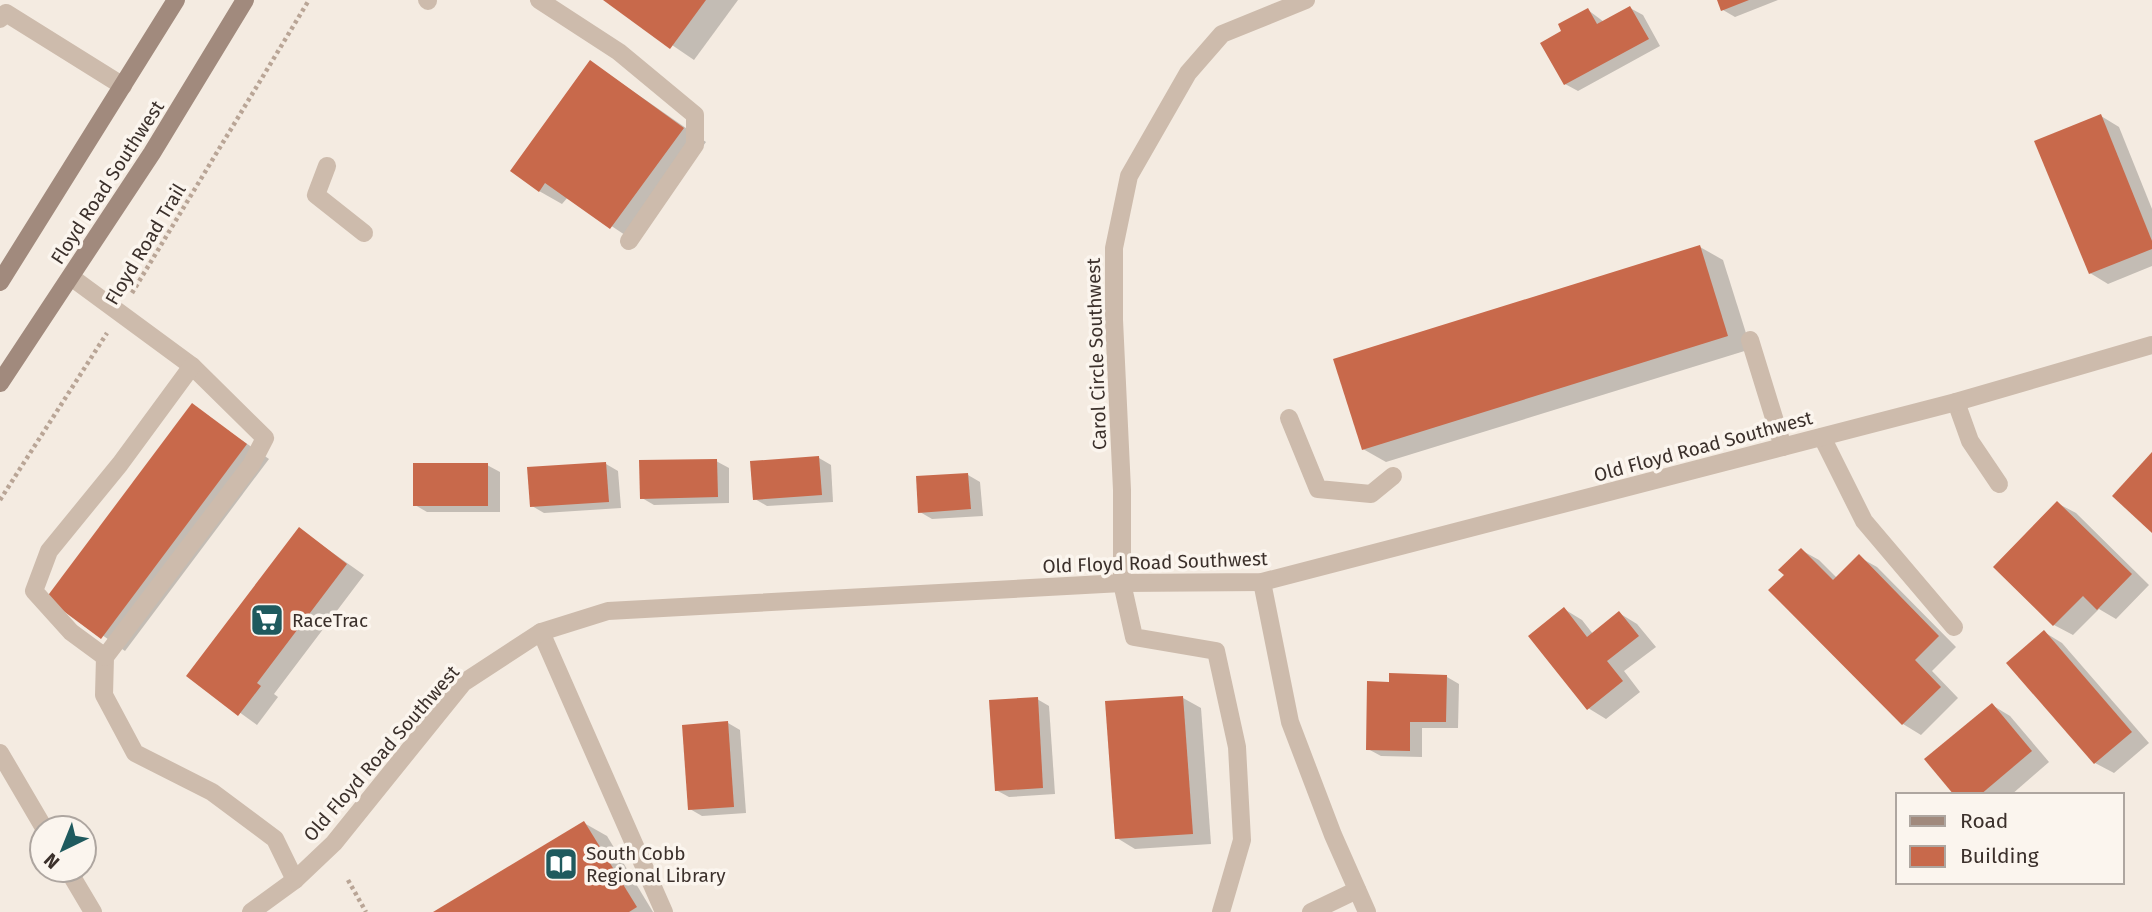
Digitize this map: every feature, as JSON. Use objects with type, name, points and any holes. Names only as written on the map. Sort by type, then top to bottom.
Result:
[{"type":"main road","name":"Floyd Road Southwest","points":[[0,282],[176,0]]},
{"type":"main road","name":"Floyd Road Southwest","points":[[0,383],[152,153],[245,0]]},
{"type":"street","points":[[539,0],[619,52],[695,116],[695,145],[629,241]]},
{"type":"street","name":"Carol Circle Southwest","points":[[1221,912],[1242,840],[1237,747],[1216,652],[1134,637],[1122,583],[1122,491],[1114,320],[1114,248],[1129,176],[1188,73],[1222,34],[1306,0]]},
{"type":"street","points":[[2,12],[123,86]]},
{"type":"street","points":[[327,166],[316,195],[364,233]]},
{"type":"street","points":[[71,277],[191,366],[265,438],[251,466],[105,657],[104,695],[135,753],[212,792],[275,839],[295,880]]},
{"type":"street","points":[[1750,340],[1783,447]]},
{"type":"street","name":"Old Floyd Road Southwest","points":[[251,912],[295,880],[334,843],[463,683],[541,632],[608,611],[1122,583],[1262,582],[1956,402],[2152,345]]},
{"type":"street","points":[[105,657],[71,632],[34,591],[48,551],[120,464],[191,366]]},
{"type":"street","points":[[1956,402],[1970,441],[1999,484]]},
{"type":"street","points":[[1289,418],[1318,489],[1371,494],[1393,476]]},
{"type":"street","points":[[1822,437],[1864,521],[1954,627]]},
{"type":"street","points":[[1262,582],[1290,722],[1367,912]]},
{"type":"street","points":[[541,632],[664,912]]},
{"type":"street","points":[[0,753],[36,814]]},
{"type":"street","points":[[76,884],[93,912]]},
{"type":"street","points":[[1311,912],[1357,890]]},
{"type":"path","name":"Floyd Road Trail","points":[[0,500],[119,313],[309,0]]},
{"type":"path","points":[[348,880],[366,912]]},
{"type":"building","points":[[603,0],[706,0],[670,49]]},
{"type":"building","points":[[1717,0],[1749,0],[1721,11]]},
{"type":"building","points":[[1630,6],[1649,39],[1564,85],[1540,43],[1561,31],[1558,24],[1588,8],[1597,24]]},
{"type":"building","points":[[590,60],[684,128],[610,229],[545,183],[539,192],[510,171]]},
{"type":"building","points":[[2101,114],[2152,241],[2152,249],[2089,274],[2034,141]]},
{"type":"building","points":[[1700,245],[1728,336],[1362,450],[1333,359]]},
{"type":"building","points":[[192,403],[247,444],[101,639],[46,598]]},
{"type":"building","points":[[2152,452],[2152,533],[2112,496]]},
{"type":"building","points":[[819,456],[822,495],[753,500],[750,461]]},
{"type":"building","points":[[717,459],[718,497],[640,499],[639,460]]},
{"type":"building","points":[[606,462],[609,502],[530,507],[527,467]]},
{"type":"building","points":[[413,463],[488,463],[488,506],[413,506]]},
{"type":"building","points":[[968,473],[971,509],[918,513],[916,476]]},
{"type":"building","points":[[2057,501],[2132,574],[2097,610],[2083,596],[2053,626],[1993,567]]},
{"type":"building","name":"RaceTrac","points":[[299,527],[347,564],[257,683],[261,686],[238,716],[186,676]]},
{"type":"building","points":[[1801,548],[1833,580],[1859,554],[1939,636],[1915,660],[1941,687],[1902,725],[1768,590],[1784,575],[1778,570]]},
{"type":"building","points":[[1564,607],[1587,637],[1619,611],[1639,636],[1607,661],[1623,681],[1587,710],[1528,636]]},
{"type":"building","points":[[2044,630],[2132,732],[2094,764],[2006,663]]},
{"type":"building","points":[[1389,673],[1447,675],[1446,722],[1410,722],[1410,751],[1366,750],[1367,681],[1389,682]]},
{"type":"building","points":[[1183,696],[1193,834],[1115,839],[1105,701]]},
{"type":"building","points":[[1038,697],[1043,788],[995,791],[989,700]]},
{"type":"building","points":[[1992,703],[2032,751],[1982,793],[1952,793],[1924,759]]},
{"type":"building","points":[[728,721],[734,807],[688,810],[682,725]]},
{"type":"building","name":"South Cobb Regional Library","points":[[584,821],[637,907],[629,912],[433,912]]},
{"type":"place","name":"RaceTrac","points":[[267,620]]},
{"type":"place","name":"South Cobb Regional Library","points":[[561,864]]}]
